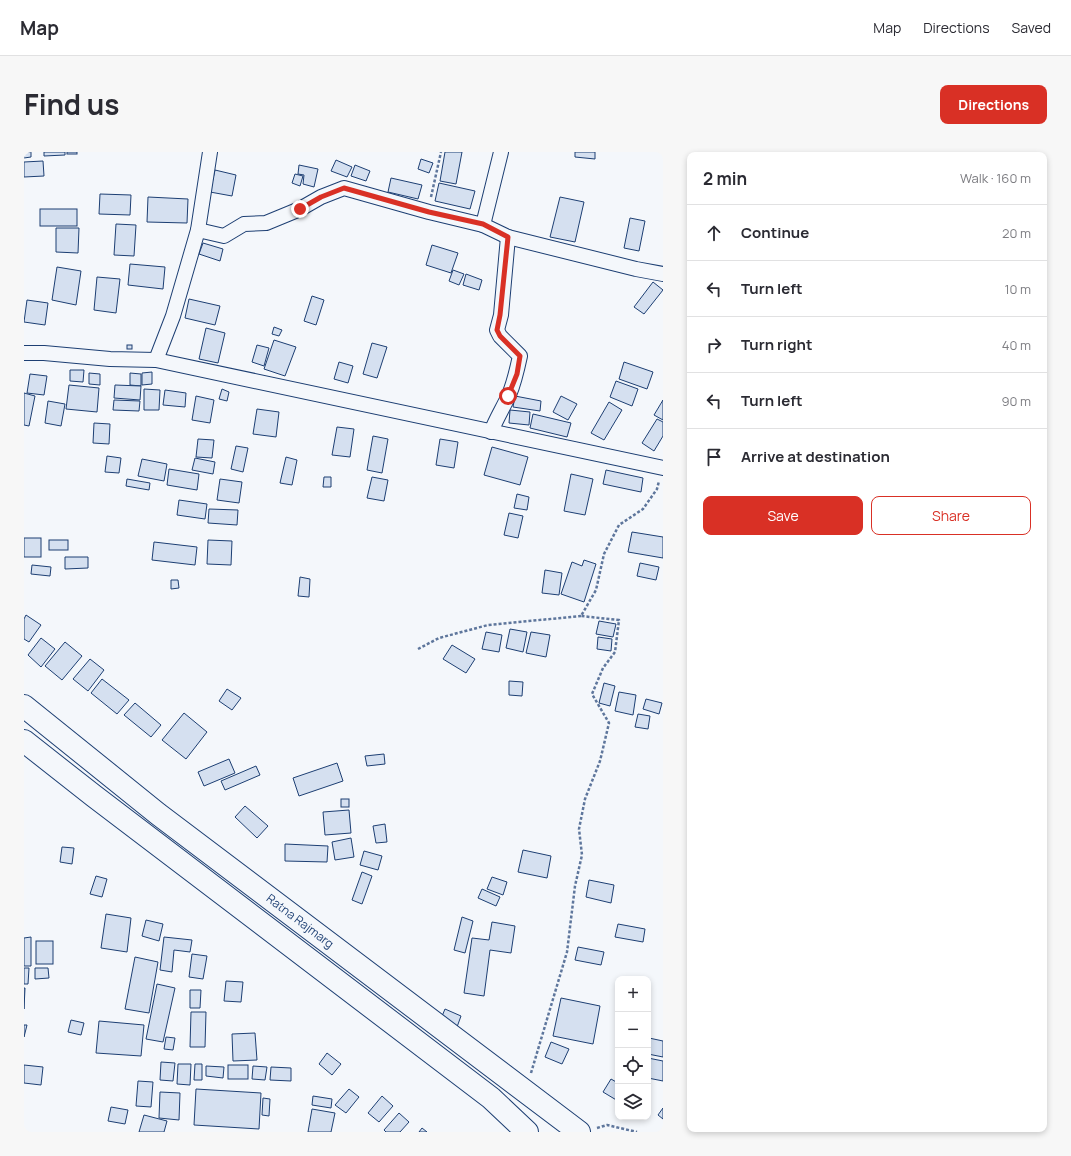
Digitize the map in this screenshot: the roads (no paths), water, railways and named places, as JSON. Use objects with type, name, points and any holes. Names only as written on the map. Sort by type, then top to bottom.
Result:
[{"type":"main road","name":"Ratna Rajmarg","points":[[24,706],[158,814],[527,1093],[587,1130]]},
{"type":"main road","points":[[24,740],[94,796],[491,1098],[525,1131]]},
{"type":"street","points":[[156,360],[173,316],[198,230],[210,152]]},
{"type":"street","points":[[483,224],[501,152]]},
{"type":"street","points":[[198,230],[224,236],[244,224],[266,224],[300,209],[321,197],[344,188],[429,212],[483,224],[508,237],[636,269],[663,274]]},
{"type":"street","points":[[491,432],[517,374],[520,356],[500,336],[497,330],[500,315],[508,237]]},
{"type":"street","points":[[24,353],[44,353],[110,359],[156,360],[491,432],[662,472]]}]
